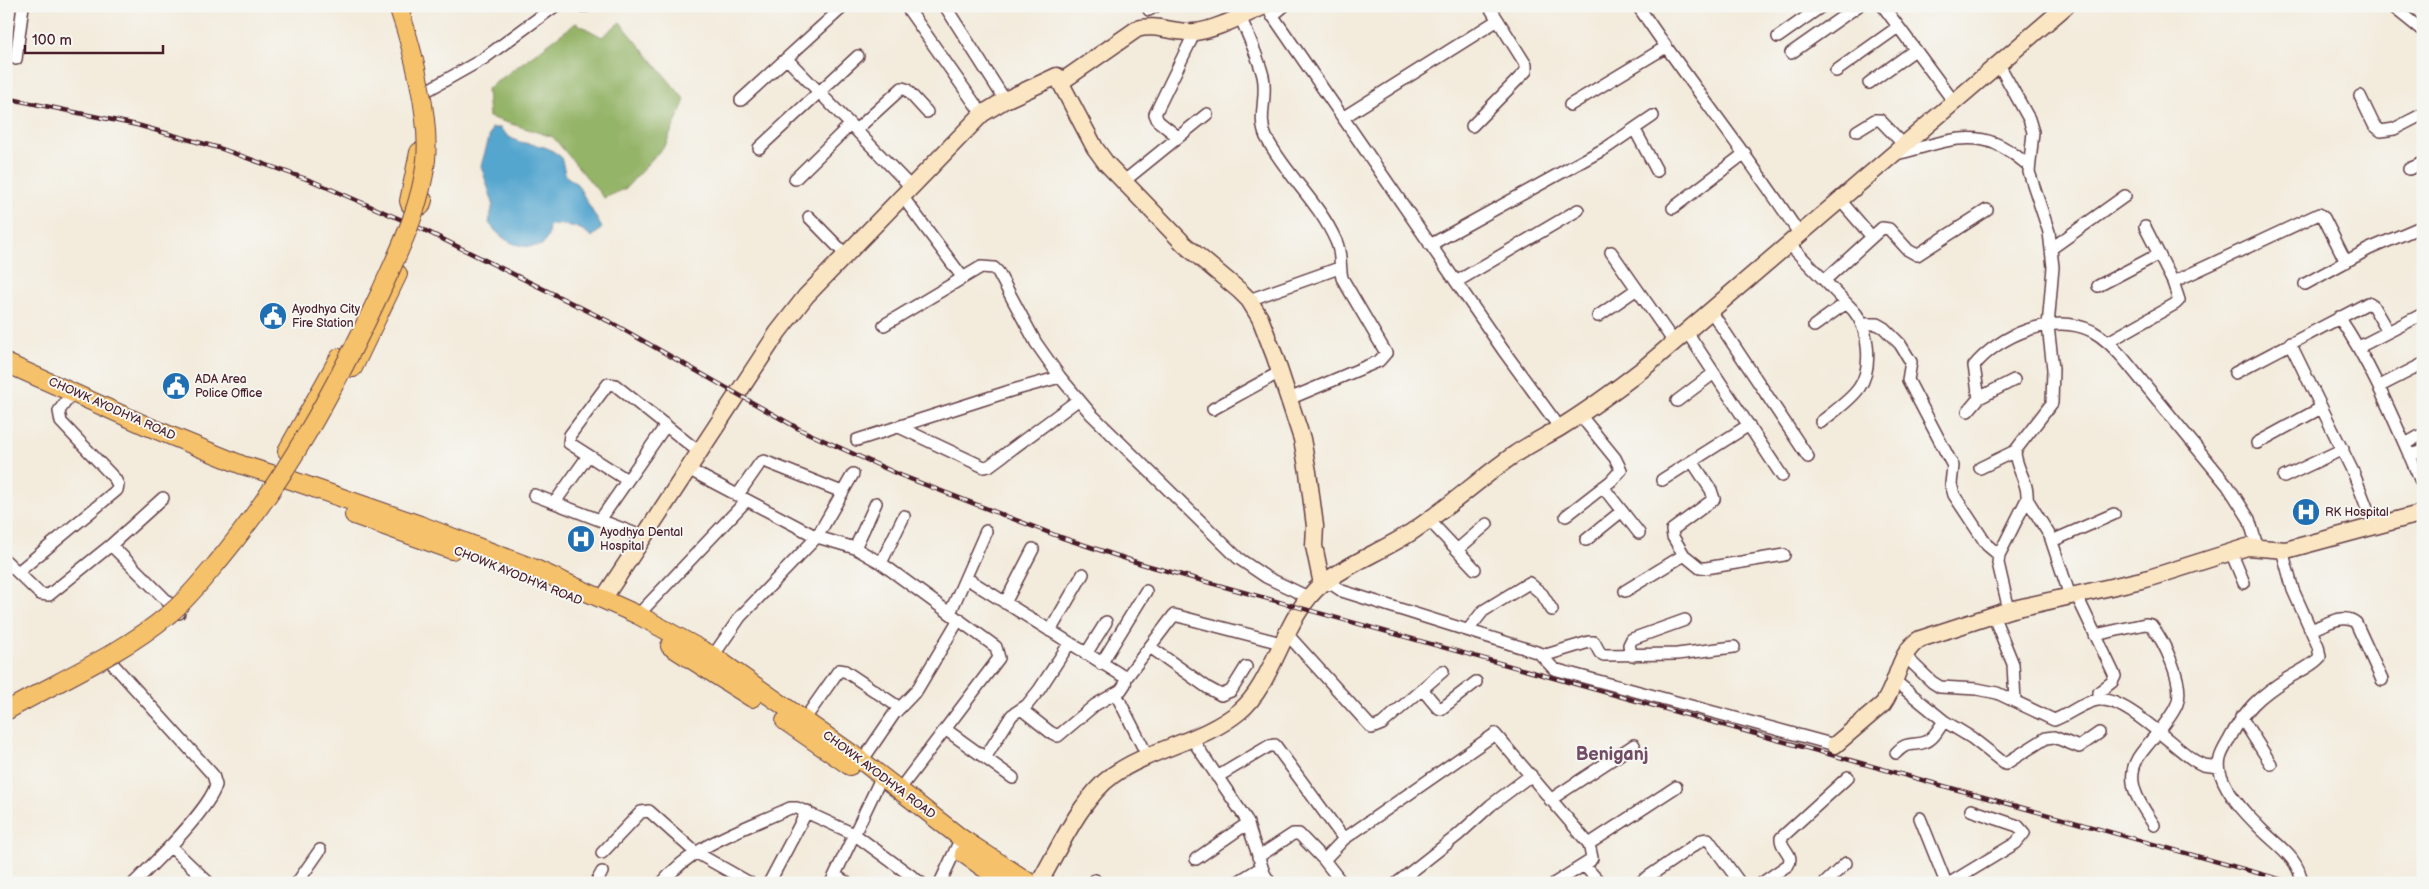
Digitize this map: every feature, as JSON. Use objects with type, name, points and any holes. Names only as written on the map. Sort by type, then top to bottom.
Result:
[{"type":"main road","points":[[398,7],[412,24],[428,90],[434,153],[421,206],[410,204],[409,201],[418,162],[420,128],[407,53],[396,24],[398,7]]},
{"type":"main road","points":[[6,711],[112,653],[169,615],[231,546],[269,493],[352,353],[407,236],[420,192],[426,159],[421,97],[407,33],[398,7]]},
{"type":"main road","points":[[6,715],[111,662],[202,589],[254,524],[276,480],[373,294],[402,225],[411,226],[414,230],[406,256],[381,313],[353,368],[276,480]]},
{"type":"main road","name":"CHOWK AYODHYA ROAD","points":[[6,363],[215,456]]},
{"type":"main road","name":"CHOWK AYODHYA ROAD","points":[[6,368],[70,397],[215,456]]},
{"type":"main road","points":[[215,456],[341,504]]},
{"type":"main road","name":"CHOWK AYODHYA ROAD","points":[[341,504],[420,525],[533,568],[638,615],[713,656],[862,761],[879,781]]},
{"type":"main road","name":"CHOWK AYODHYA ROAD","points":[[341,504],[491,563],[633,626],[692,659],[879,781],[899,790],[959,843]]},
{"type":"main road","points":[[6,704],[103,652],[175,609]]},
{"type":"main road","points":[[879,781],[959,843],[1005,883]]},
{"type":"main road","points":[[959,843],[1030,883]]},
{"type":"street","points":[[16,59],[23,6]]},
{"type":"street","points":[[428,90],[483,59],[555,6]]},
{"type":"street","points":[[577,6],[586,6]]},
{"type":"street","points":[[741,100],[844,6]]},
{"type":"street","points":[[906,6],[982,114]]},
{"type":"street","points":[[945,6],[1006,100]]},
{"type":"street","points":[[1061,82],[1137,29],[1145,27],[1173,32],[1195,32],[1240,16],[1284,6]]},
{"type":"street","points":[[1472,126],[1526,71],[1526,65],[1489,6]]},
{"type":"street","points":[[1638,6],[1745,153],[1794,239],[1825,280],[1863,324],[1867,348],[1863,380],[1856,392],[1821,422]]},
{"type":"street","points":[[1778,37],[1822,6]]},
{"type":"street","points":[[1791,53],[1858,6]]},
{"type":"street","points":[[1882,6],[1954,102]]},
{"type":"street","points":[[1039,883],[1093,795],[1114,774],[1148,757],[1192,740],[1233,717],[1243,709],[1262,682],[1284,639],[1310,598],[1322,584],[1429,520],[1515,454],[1560,428],[1606,397],[1681,337],[2066,6]]},
{"type":"street","points":[[2392,6],[2423,31]]},
{"type":"street","points":[[1268,9],[1344,117],[1430,245],[1560,428]]},
{"type":"street","points":[[1240,16],[1263,76],[1262,121],[1266,137],[1320,212],[1340,251],[1339,268],[1342,278],[1386,354],[1379,361],[1289,400]]},
{"type":"street","points":[[1344,117],[1498,20]]},
{"type":"street","points":[[1836,71],[1898,27]]},
{"type":"street","points":[[1178,137],[1158,121],[1155,114],[1195,32]]},
{"type":"street","points":[[1570,105],[1666,47]]},
{"type":"street","points":[[1870,83],[1915,50]]},
{"type":"street","points":[[759,148],[858,56]]},
{"type":"street","points":[[787,59],[853,127],[906,192],[963,278]]},
{"type":"street","points":[[1980,468],[2016,451],[2052,403],[2053,369],[2048,326],[2052,248],[2029,166],[2034,132],[2029,119],[1998,64]]},
{"type":"street","points":[[603,599],[778,332],[806,296],[982,114],[1006,100],[1057,76],[1095,148],[1123,182],[1184,245],[1249,300],[1260,318],[1302,439],[1315,526],[1314,546],[1322,584]]},
{"type":"street","points":[[795,179],[853,127],[902,88],[906,89],[926,112]]},
{"type":"street","points":[[2360,96],[2374,125],[2381,131],[2394,130],[2423,114]]},
{"type":"street","points":[[1123,182],[1207,114]]},
{"type":"street","points":[[1430,245],[1635,130],[1653,116]]},
{"type":"street","points":[[1857,131],[1875,120],[1880,120],[1900,150]]},
{"type":"street","points":[[1635,130],[1657,171]]},
{"type":"street","points":[[1900,150],[1972,138],[1998,144],[2029,166]]},
{"type":"street","points":[[1673,208],[1745,153]]},
{"type":"street","points":[[2409,169],[2423,163]]},
{"type":"street","points":[[2052,248],[2125,196]]},
{"type":"street","points":[[1840,200],[1872,238]]},
{"type":"street","points":[[1456,282],[1578,210]]},
{"type":"street","points":[[1825,280],[1886,228],[1916,255],[1987,210]]},
{"type":"street","points":[[2173,282],[2319,214],[2324,218],[2346,262]]},
{"type":"street","points":[[809,217],[846,255]]},
{"type":"street","points":[[2305,284],[2346,262],[2423,226]]},
{"type":"street","points":[[2108,342],[2179,300],[2173,282],[2145,227]]},
{"type":"street","points":[[1611,252],[1637,289],[1714,373],[1782,476]]},
{"type":"street","points":[[2098,286],[2158,254]]},
{"type":"street","points":[[884,325],[981,267],[989,266],[998,272],[1036,343],[1078,400],[1238,558],[1266,577],[1310,598]]},
{"type":"street","points":[[1249,300],[1339,268]]},
{"type":"street","points":[[1598,316],[1637,289]]},
{"type":"street","points":[[1814,326],[1846,303]]},
{"type":"street","points":[[2235,373],[2368,303],[2373,306],[2388,332]]},
{"type":"street","points":[[1711,311],[1808,458]]},
{"type":"street","points":[[2359,347],[2423,314]]},
{"type":"street","points":[[2339,317],[2359,347],[2380,386],[2423,486]]},
{"type":"street","points":[[1863,324],[1877,324],[1884,328],[1908,355],[1912,367],[1908,380],[1953,466],[1951,489],[1987,545],[1999,555]]},
{"type":"street","points":[[1979,398],[1974,370],[1977,362],[2017,332],[2048,326],[2081,327],[2108,342],[2228,486],[2249,519],[2257,546]]},
{"type":"street","points":[[2290,343],[2320,408],[2343,450],[2374,526]]},
{"type":"street","points":[[2380,386],[2423,364]]},
{"type":"street","points":[[1213,409],[1280,372]]},
{"type":"street","points":[[1677,401],[1714,373]]},
{"type":"street","points":[[857,440],[1060,377]]},
{"type":"street","points":[[1968,411],[1979,398],[2014,380]]},
{"type":"street","points":[[627,480],[572,446],[569,439],[608,384],[615,385],[699,452]]},
{"type":"street","points":[[18,572],[117,490],[118,485],[115,479],[61,422],[59,411],[70,397]]},
{"type":"street","points":[[899,427],[984,467],[990,466],[1078,400]]},
{"type":"street","points":[[2257,444],[2320,408]]},
{"type":"street","points":[[1566,516],[1618,475],[1621,466],[1580,414]]},
{"type":"street","points":[[600,520],[666,425]]},
{"type":"street","points":[[1662,480],[1749,425]]},
{"type":"street","points":[[2404,444],[2423,434]]},
{"type":"street","points":[[2284,478],[2343,450]]},
{"type":"street","points":[[2009,610],[1998,563],[1999,555],[2027,499],[2028,493],[2018,468],[2016,451]]},
{"type":"street","points":[[2409,455],[2423,451]]},
{"type":"street","points":[[555,502],[588,456]]},
{"type":"street","points":[[638,615],[742,498],[760,462],[764,461],[842,492]]},
{"type":"street","points":[[1692,461],[1711,490],[1714,499],[1672,530],[1673,537],[1684,555],[1700,568],[1784,555]]},
{"type":"street","points":[[688,468],[817,537],[855,548],[882,563],[996,647],[999,658],[899,790]]},
{"type":"street","points":[[713,656],[740,617],[817,537],[853,474]]},
{"type":"street","points":[[1603,487],[1639,533]]},
{"type":"street","points":[[534,495],[644,537]]},
{"type":"street","points":[[6,561],[40,594],[49,595],[111,545],[163,498]]},
{"type":"street","points":[[2027,499],[2034,507],[2052,541],[2073,595],[2095,635],[2114,676],[2112,682],[2099,692],[2099,700]]},
{"type":"street","points":[[855,548],[876,503]]},
{"type":"street","points":[[1586,540],[1622,511]]},
{"type":"street","points":[[1540,654],[1554,669],[1835,745],[1883,704],[1912,643],[1920,638],[2009,610],[2146,578],[2231,552],[2257,546],[2282,550],[2296,548],[2423,513]]},
{"type":"street","points":[[2052,541],[2114,514]]},
{"type":"street","points":[[882,563],[904,516]]},
{"type":"street","points":[[1429,520],[1475,569]]},
{"type":"street","points":[[1457,550],[1487,524]]},
{"type":"street","points":[[862,761],[900,708],[916,690],[955,616],[966,578],[986,531]]},
{"type":"street","points":[[111,545],[175,609]]},
{"type":"street","points":[[1005,603],[1033,549]]},
{"type":"street","points":[[2282,550],[2292,590],[2320,653],[2316,661],[2276,686],[2252,704],[2241,717],[2222,752],[2219,766],[2221,776],[2236,801],[2259,827],[2291,856],[2301,873],[2302,883]]},
{"type":"street","points":[[2231,552],[2244,582]]},
{"type":"street","points":[[1625,591],[1684,555]]},
{"type":"street","points":[[1050,631],[1083,574]]},
{"type":"street","points":[[966,578],[1126,678]]},
{"type":"street","points":[[1468,630],[1483,611],[1529,583],[1542,594],[1552,610]]},
{"type":"street","points":[[1322,584],[1333,585],[1342,591],[1540,654],[1553,654],[1589,642],[1594,642],[1600,653],[1604,655],[1632,656],[1677,654],[1734,647]]},
{"type":"street","points":[[1101,664],[1146,591]]},
{"type":"street","points":[[1022,708],[1050,732],[1058,736],[1095,705],[1116,694],[1170,619],[1177,615],[1284,639],[1372,728],[1382,724],[1443,671]]},
{"type":"street","points":[[1993,615],[2013,664],[2015,701]]},
{"type":"street","points":[[2311,630],[2344,618],[2351,619],[2356,624],[2382,680]]},
{"type":"street","points":[[1632,656],[1629,646],[1632,639],[1685,620]]},
{"type":"street","points":[[1086,654],[1106,622]]},
{"type":"street","points":[[2095,635],[2149,624],[2154,628],[2170,660],[2179,690],[2177,704],[2142,753],[2133,770],[2136,793],[2154,824]]},
{"type":"street","points":[[985,758],[1012,716],[1039,690],[1069,644]]},
{"type":"street","points":[[1150,647],[1208,688],[1222,694],[1231,691],[1246,667]]},
{"type":"street","points":[[1905,656],[1932,682],[1940,687],[1983,689],[2015,701],[2054,720],[2099,700],[2105,700],[2135,714],[2195,760],[2209,766],[2219,766]]},
{"type":"street","points":[[111,662],[213,775],[216,785],[211,797],[170,846],[134,883]]},
{"type":"street","points":[[800,717],[839,670],[845,671],[900,708]]},
{"type":"street","points":[[1895,681],[1944,721],[1972,738],[2005,764],[2046,738],[2060,738],[2075,747],[2099,733]]},
{"type":"street","points":[[1422,689],[1437,708],[1441,709],[1476,682]]},
{"type":"street","points":[[1116,694],[1148,757]]},
{"type":"street","points":[[2241,717],[2271,764]]},
{"type":"street","points":[[1896,753],[1905,744],[1921,743],[1930,739],[1944,721]]},
{"type":"street","points":[[945,729],[1013,778]]},
{"type":"street","points":[[1324,860],[1344,839],[1495,734],[1589,844],[1592,858],[1556,883]]},
{"type":"street","points":[[1192,740],[1248,823],[1264,872]]},
{"type":"street","points":[[1550,800],[1634,744]]},
{"type":"street","points":[[1217,777],[1269,746],[1275,745],[1344,839]]},
{"type":"street","points":[[1398,883],[1458,835],[1490,805],[1531,775]]},
{"type":"street","points":[[1762,883],[1791,861],[1791,857],[1780,842],[1781,838],[1848,777]]},
{"type":"street","points":[[847,883],[833,879],[879,781]]},
{"type":"street","points":[[1589,844],[1676,787]]},
{"type":"street","points":[[662,883],[672,870],[695,852],[790,808],[797,808],[854,834],[921,883]]},
{"type":"street","points":[[602,853],[644,810],[654,814],[695,852],[750,883]]},
{"type":"street","points":[[1920,818],[1948,883],[2016,843],[2024,833],[2018,826],[1971,810]]},
{"type":"street","points":[[769,883],[807,811]]},
{"type":"street","points":[[1196,859],[1248,823]]},
{"type":"street","points":[[1236,883],[1264,872],[1293,834],[1299,834],[1324,860],[1342,883]]},
{"type":"street","points":[[1639,883],[1662,865],[1702,840],[1708,839],[1740,883]]},
{"type":"street","points":[[940,883],[959,843]]},
{"type":"street","points":[[170,846],[209,883]]},
{"type":"street","points":[[297,883],[320,850]]},
{"type":"street","points":[[1825,883],[1846,863]]},
{"type":"street","points":[[1584,865],[1600,883]]},
{"type":"street","points":[[596,883],[602,872]]},
{"type":"green space","points":[[620,22],[685,100],[666,144],[625,189],[604,198],[553,137],[489,117],[487,89],[576,23],[602,37]]},
{"type":"water","points":[[492,128],[500,128],[517,141],[547,148],[561,157],[566,176],[577,184],[602,228],[592,237],[572,226],[549,225],[548,236],[543,245],[534,246],[512,243],[494,230],[489,223],[493,203],[481,166]]},
{"type":"railway","points":[[6,98],[137,125],[219,148],[312,181],[416,226],[610,322],[801,430],[900,475],[1060,537],[1142,564],[2294,883]]},
{"type":"place","name":"Ayodhya City Fire Station","points":[[273,316]]},
{"type":"place","name":"ADA Area Police Office","points":[[176,386]]},
{"type":"place","name":"RK Hospital","points":[[2306,512]]},
{"type":"place","name":"Ayodhya Dental Hospital","points":[[581,539]]},
{"type":"district","name":"Beniganj","points":[[1612,754]]}]
